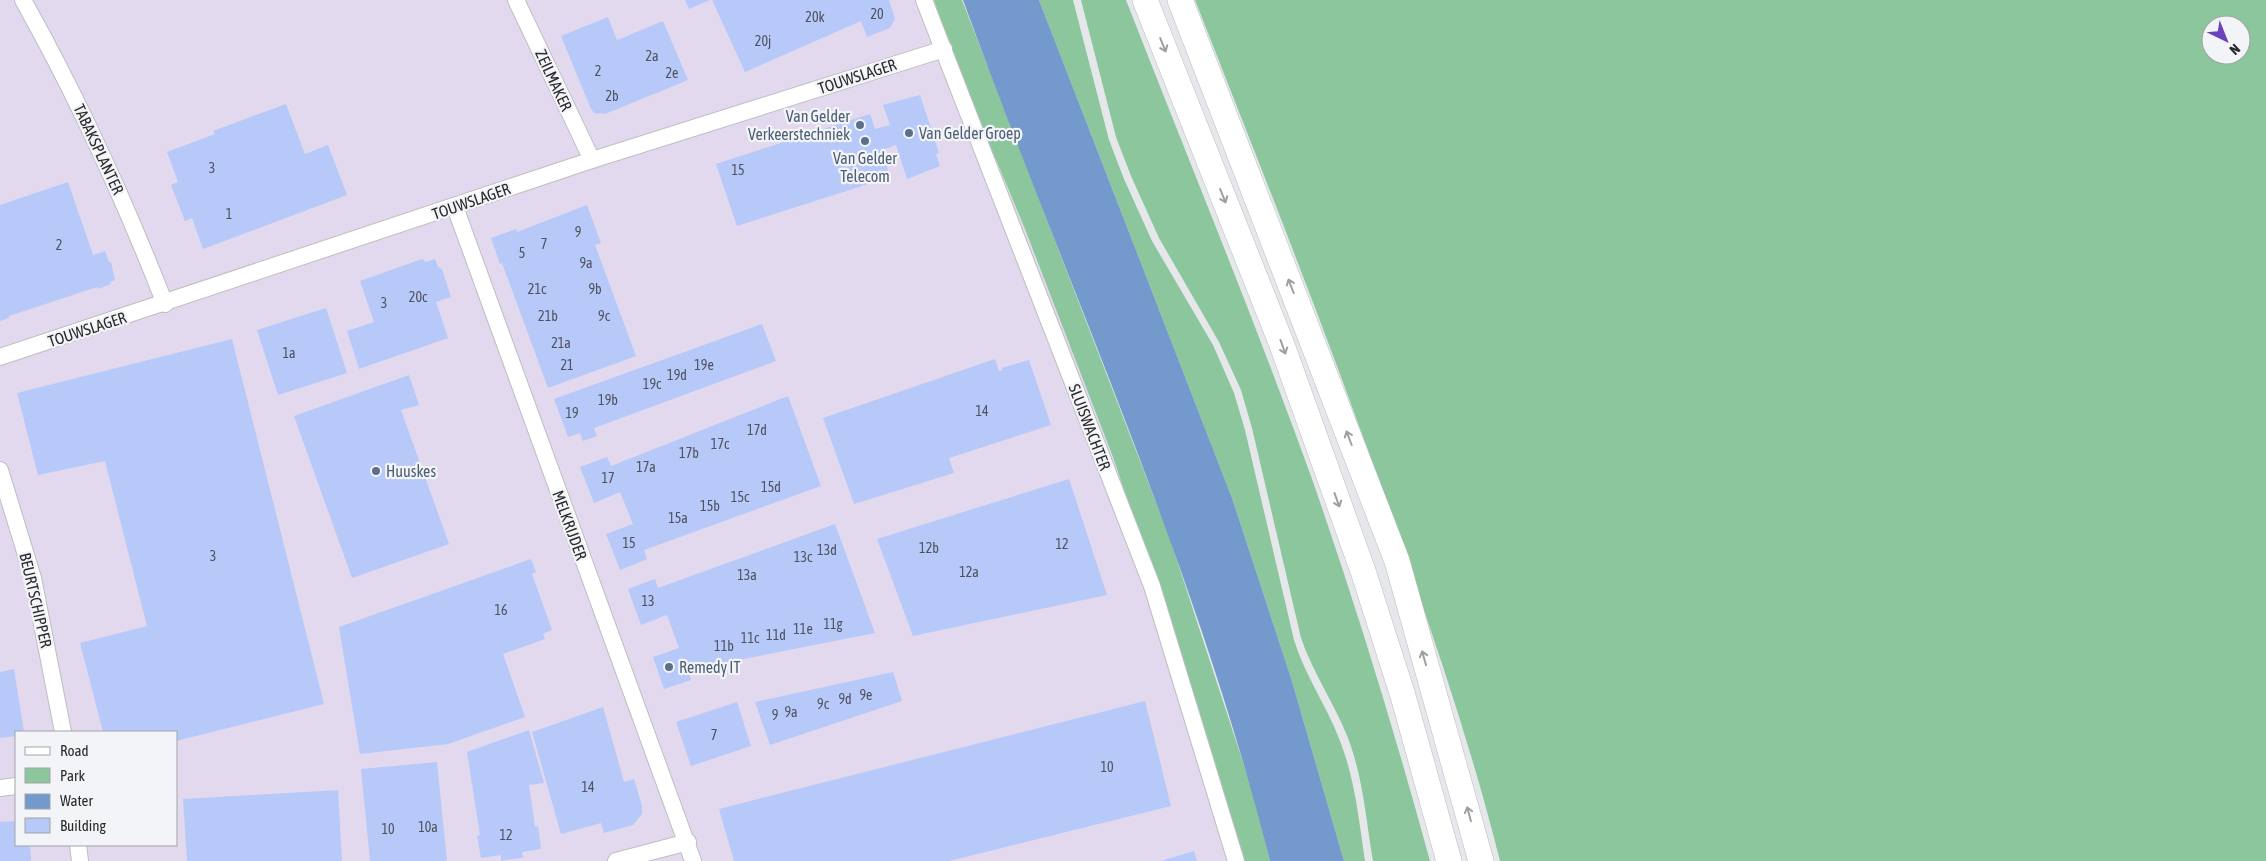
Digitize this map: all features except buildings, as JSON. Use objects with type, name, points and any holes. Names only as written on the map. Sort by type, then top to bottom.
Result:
[{"type":"highway","points":[[1145,0],[1282,345],[1356,552],[1403,696],[1449,861]]},
{"type":"highway","points":[[1180,0],[1397,561],[1481,861]]},
{"type":"street","name":"TABAKSPLANTER","points":[[23,0],[83,113],[138,236],[165,304]]},
{"type":"street","name":"ZEILMAKER","points":[[516,0],[592,160]]},
{"type":"street","name":"SLUISWACHTER","points":[[924,0],[1152,586],[1236,861]]},
{"type":"street","name":"TOUWSLAGER","points":[[0,357],[165,304],[592,160],[944,49]]},
{"type":"street","name":"MELKRIJDER","points":[[455,207],[593,588],[688,842],[693,861]]},
{"type":"street","name":"BEURTSCHIPPER","points":[[0,470],[33,578],[62,731]]},
{"type":"street","points":[[0,788],[15,786]]},
{"type":"street","points":[[616,861],[688,842]]},
{"type":"street","points":[[78,846],[80,861]]},
{"type":"shaded area","points":[[0,0],[933,0],[969,102],[1111,424],[1254,861],[0,861]]},
{"type":"green space","points":[[934,0],[962,0],[1169,536],[1254,796],[1270,861],[1243,861],[1203,723],[1113,457],[1025,229],[957,67]]},
{"type":"green space","points":[[1039,0],[1073,0],[1109,140],[1124,179],[1152,241],[1213,345],[1234,393],[1245,430],[1294,640],[1304,666],[1335,728],[1345,755],[1356,800],[1365,861],[1344,861],[1291,678],[1232,498]]},
{"type":"green space","points":[[1081,0],[1126,0],[1244,299],[1312,479],[1374,669],[1430,861],[1373,861],[1364,799],[1353,753],[1348,738],[1311,663],[1301,638],[1252,428],[1241,390],[1219,342],[1159,238],[1131,176],[1116,137]]},
{"type":"green space","points":[[1195,0],[2266,0],[2266,861],[1500,861],[1458,713],[1434,640],[1359,424]]},
{"type":"water","points":[[963,0],[1039,0],[1232,498],[1291,678],[1344,861],[1270,861],[1240,751],[1168,534]]},
{"type":"place","name":"Van Gelder Verkeerstechniek","points":[[860,125]]},
{"type":"place","name":"Van Gelder Groep","points":[[909,133]]},
{"type":"place","name":"Van Gelder Telecom","points":[[865,141]]},
{"type":"place","name":"Huuskes","points":[[376,471]]},
{"type":"place","name":"Remedy IT","points":[[669,667]]}]
